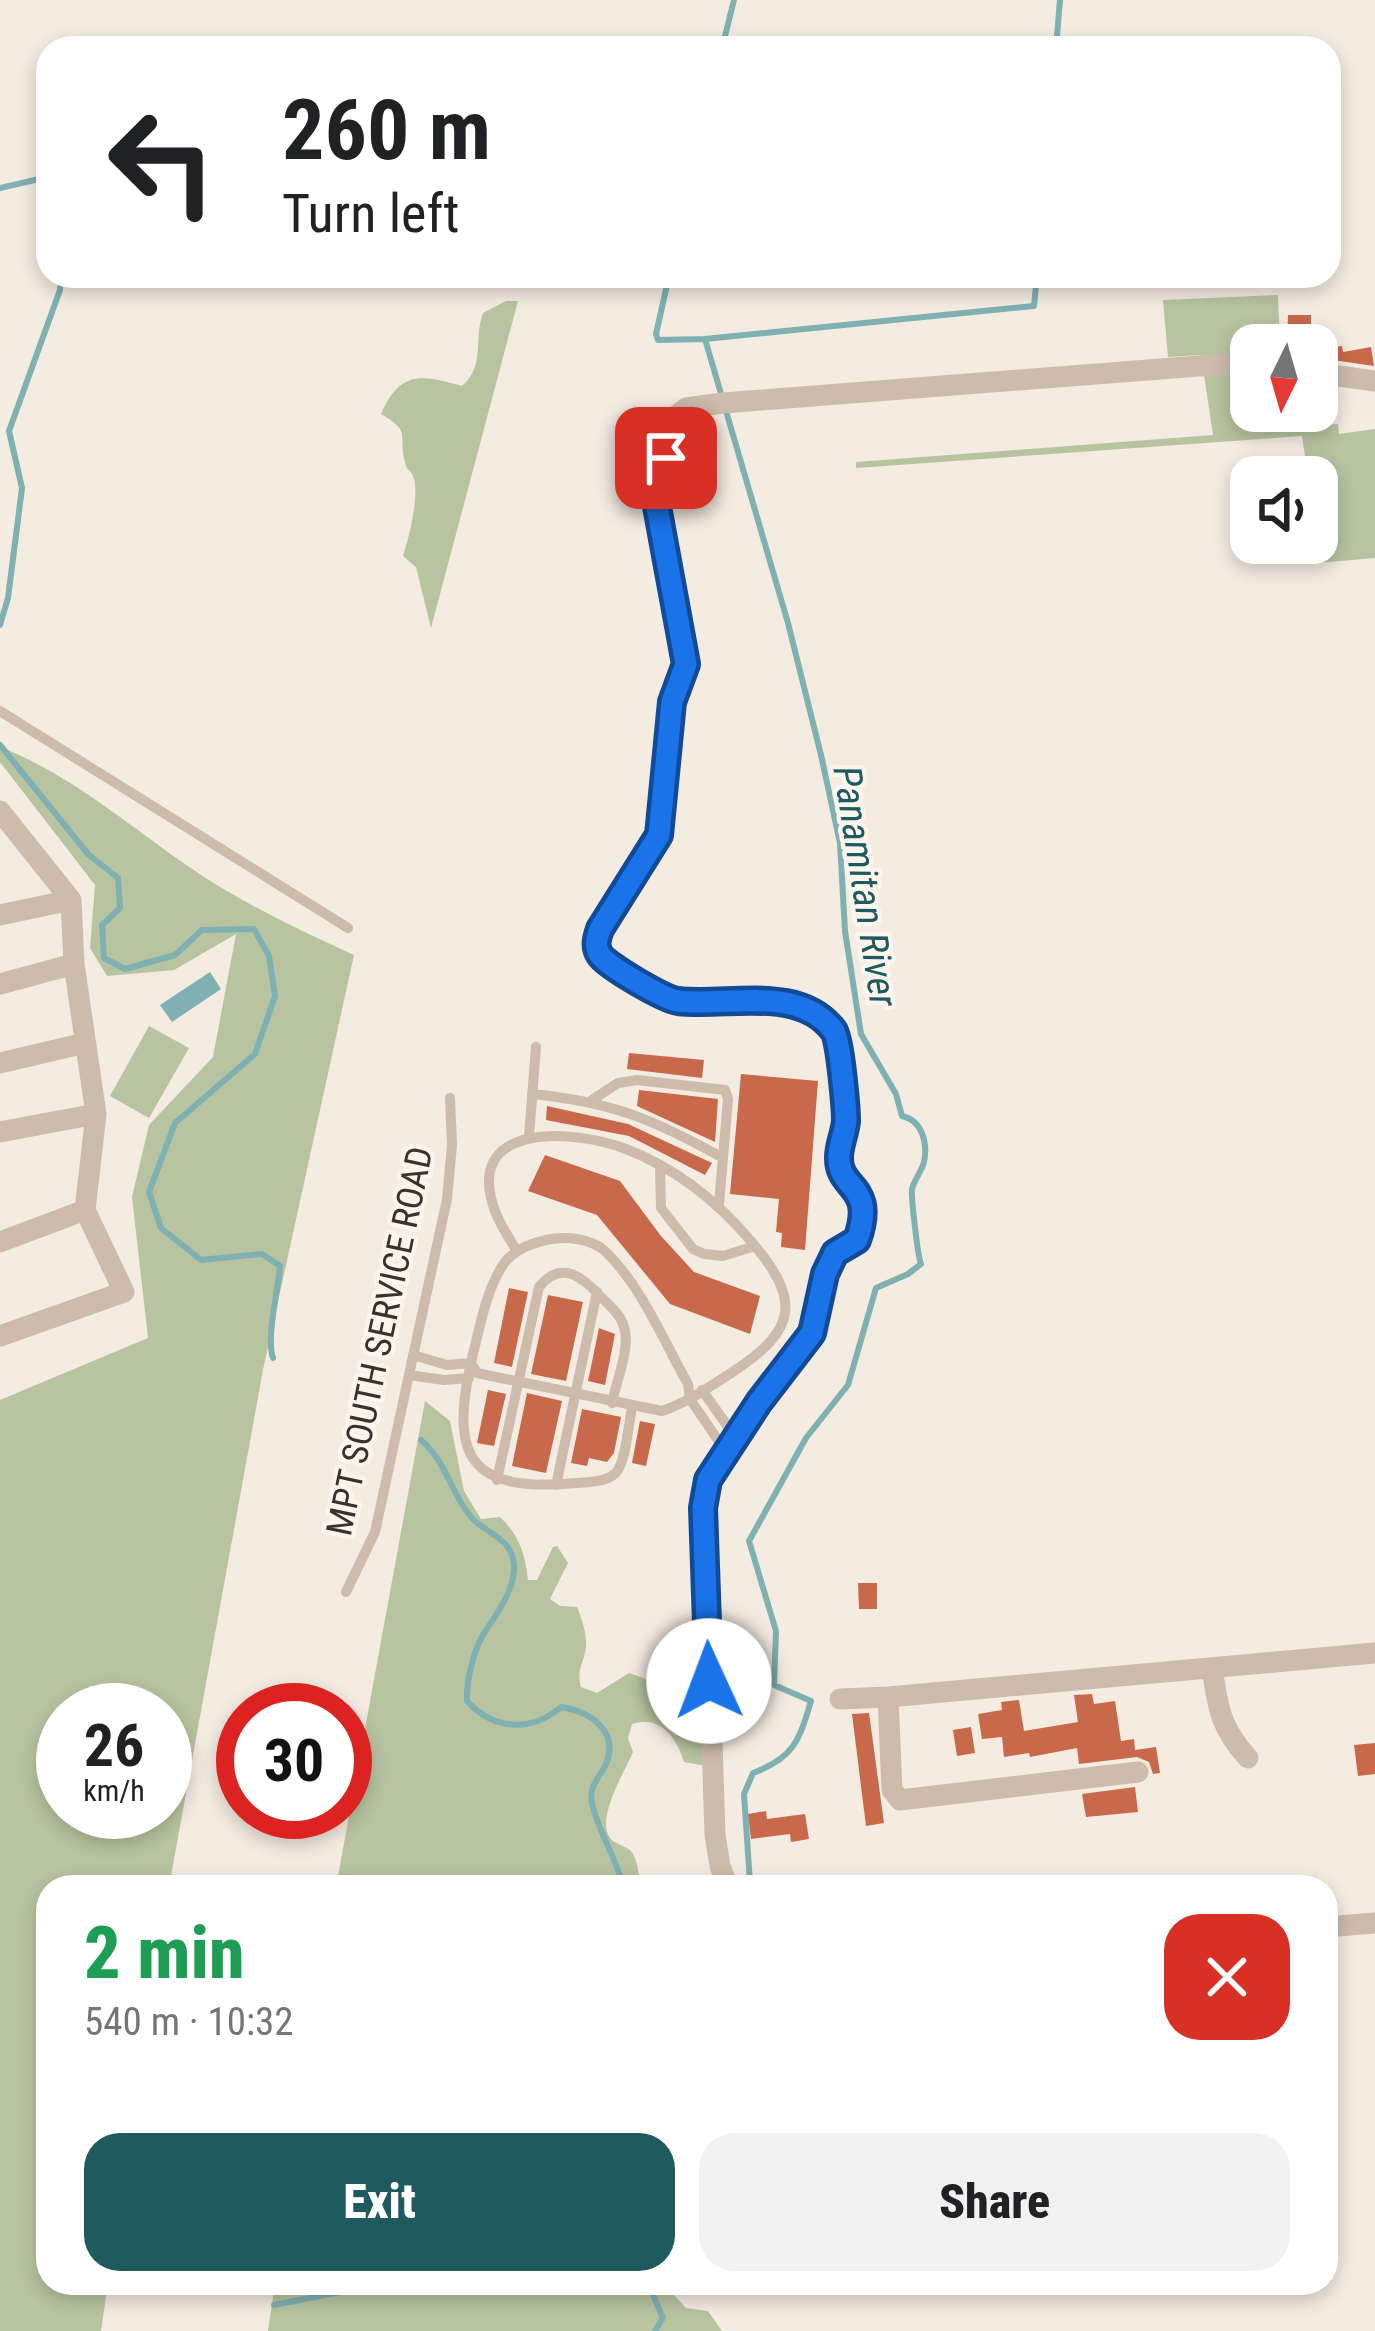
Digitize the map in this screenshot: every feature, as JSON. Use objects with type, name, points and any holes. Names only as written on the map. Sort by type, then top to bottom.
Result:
[{"type":"street","points":[[723,1875],[715,1834],[703,1508],[708,1480],[812,1333],[825,1274],[835,1253],[857,1240],[864,1209],[859,1191],[839,1162],[846,1114],[836,1033],[812,1010],[763,1000],[675,1001],[610,965],[595,943],[659,835],[672,702],[686,664],[656,501],[677,416],[686,408],[723,403],[1230,364]]},
{"type":"street","points":[[1338,376],[1375,381]]},
{"type":"street","points":[[0,1336],[124,1292],[86,1210],[96,1114],[74,964],[71,900],[4,820]]},
{"type":"street","points":[[0,915],[71,900]]},
{"type":"street","points":[[0,984],[74,964]]},
{"type":"street","points":[[0,1064],[86,1043]]},
{"type":"street","points":[[0,1132],[96,1114]]},
{"type":"street","points":[[0,1242],[86,1210]]},
{"type":"street","points":[[840,1699],[1375,1653]]},
{"type":"street","points":[[1212,1668],[1220,1718],[1248,1759]]},
{"type":"street","points":[[888,1696],[892,1790],[898,1799],[1138,1772]]},
{"type":"street","points":[[1338,1926],[1375,1923]]},
{"type":"lane","points":[[0,711],[348,928]]},
{"type":"lane","points":[[529,1136],[536,1047]]},
{"type":"lane","points":[[592,1100],[618,1084],[638,1080],[724,1090],[728,1099],[719,1204]]},
{"type":"lane","points":[[532,1094],[592,1100],[637,1114],[723,1158]]},
{"type":"lane","name":"MPT SOUTH SERVICE ROAD","points":[[346,1592],[375,1532],[409,1375],[449,1183],[450,1098]]},
{"type":"lane","points":[[413,1355],[517,1383],[662,1411],[704,1391],[765,1350],[783,1325],[784,1294],[755,1246],[719,1204],[660,1167],[605,1142],[529,1136],[512,1142],[498,1156],[490,1186],[494,1209],[517,1251]]},
{"type":"lane","points":[[660,1167],[661,1208],[693,1249],[723,1256],[755,1246]]},
{"type":"lane","points":[[632,1408],[617,1472],[605,1479],[517,1484],[497,1480],[483,1470],[465,1444],[461,1414],[491,1287],[506,1260],[517,1251],[543,1240],[570,1238],[605,1251],[635,1292],[688,1384],[690,1399],[731,1445]]},
{"type":"lane","points":[[497,1480],[538,1287],[558,1272],[576,1274],[597,1292],[625,1329],[612,1403]]},
{"type":"lane","points":[[556,1485],[597,1292]]},
{"type":"lane","points":[[409,1375],[444,1380],[472,1372]]},
{"type":"lane","points":[[688,1384],[704,1391],[731,1445]]},
{"type":"green space","points":[[1278,295],[1279,324],[1230,324],[1230,432],[1338,432],[1338,424],[1339,434],[1375,429],[1375,558],[1338,561],[1338,456],[1305,456],[1302,436],[856,468],[856,462],[1213,435],[1201,355],[1168,357],[1163,300]]},
{"type":"green space","points":[[506,301],[518,301],[431,628],[416,567],[403,556],[414,507],[414,479],[406,465],[400,430],[381,414],[396,390],[413,379],[462,386],[477,361],[483,313]]},
{"type":"green space","points":[[0,747],[94,799],[223,888],[354,955],[263,1370],[192,1760],[192,1683],[36,1683],[36,1839],[178,1839],[171,1875],[36,1875],[36,2295],[106,2295],[101,2331],[0,2331],[0,1400],[148,1338],[132,1197],[149,1125],[213,1057],[236,934],[174,970],[107,976],[90,948],[95,885],[0,762]]},
{"type":"green space","points":[[149,1026],[189,1048],[149,1118],[110,1096]]},
{"type":"green space","points":[[425,1401],[450,1421],[464,1491],[481,1519],[500,1517],[512,1531],[528,1580],[537,1580],[553,1547],[557,1546],[568,1563],[550,1599],[560,1606],[577,1607],[581,1617],[586,1642],[581,1687],[597,1693],[629,1673],[650,1681],[706,1719],[706,1766],[684,1762],[672,1737],[659,1725],[632,1724],[628,1738],[633,1752],[606,1822],[613,1841],[633,1854],[639,1875],[338,1875],[345,1839],[372,1839],[372,1690]]},
{"type":"green space","points":[[273,2295],[674,2295],[686,2308],[708,2311],[722,2331],[268,2331]]},
{"type":"water","points":[[210,972],[221,989],[172,1022],[160,1005]]},
{"type":"building","points":[[1288,315],[1311,315],[1311,324],[1288,324]]},
{"type":"building","points":[[1338,346],[1343,352],[1371,347],[1374,366],[1338,361]]},
{"type":"building","points":[[629,1053],[704,1060],[702,1078],[627,1069]]},
{"type":"building","points":[[741,1074],[818,1081],[805,1250],[781,1247],[782,1233],[776,1232],[779,1199],[730,1194]]},
{"type":"building","points":[[639,1090],[718,1099],[715,1142],[637,1106]]},
{"type":"building","points":[[547,1106],[628,1124],[712,1163],[705,1175],[629,1136],[546,1120]]},
{"type":"building","points":[[545,1155],[620,1181],[694,1272],[760,1296],[750,1334],[670,1304],[597,1215],[528,1191]]},
{"type":"building","points":[[509,1288],[528,1292],[512,1367],[494,1363]]},
{"type":"building","points":[[548,1295],[583,1302],[566,1381],[531,1374]]},
{"type":"building","points":[[599,1328],[615,1334],[605,1385],[588,1381]]},
{"type":"building","points":[[488,1390],[506,1394],[494,1446],[477,1443]]},
{"type":"building","points":[[527,1393],[562,1401],[546,1473],[512,1466]]},
{"type":"building","points":[[582,1409],[621,1417],[614,1453],[607,1462],[589,1458],[587,1466],[571,1463]]},
{"type":"building","points":[[640,1421],[655,1424],[646,1466],[632,1463]]},
{"type":"building","points":[[858,1583],[877,1583],[877,1609],[859,1609]]},
{"type":"building","points":[[1092,1694],[1094,1704],[1115,1701],[1121,1741],[1134,1739],[1135,1750],[1156,1747],[1160,1773],[1153,1774],[1149,1762],[1137,1757],[1079,1764],[1077,1748],[1004,1757],[1002,1737],[982,1739],[978,1714],[1002,1710],[1001,1702],[1019,1700],[1024,1731],[1078,1722],[1074,1695]]},
{"type":"building","points":[[869,1713],[884,1823],[866,1826],[852,1714]]},
{"type":"building","points":[[971,1727],[975,1753],[957,1756],[953,1730]]},
{"type":"building","points":[[1375,1743],[1375,1774],[1358,1776],[1354,1745]]},
{"type":"building","points":[[1135,1787],[1138,1812],[1086,1817],[1082,1794]]},
{"type":"building","points":[[766,1811],[767,1819],[805,1814],[809,1839],[791,1842],[790,1834],[751,1839],[748,1814]]},
{"type":"waterway","points":[[725,36],[734,0]]},
{"type":"waterway","points":[[1057,36],[1060,0]]},
{"type":"waterway","points":[[0,188],[36,180]]},
{"type":"waterway","points":[[0,625],[8,598],[22,488],[9,431],[60,288]]},
{"type":"waterway","name":"Panamitan River","points":[[666,288],[658,340],[705,339],[788,623],[840,843],[845,931],[861,1034],[896,1094],[902,1116],[919,1127],[925,1147],[912,1189],[921,1264],[876,1288],[848,1385],[806,1438],[749,1541],[776,1631],[774,1685],[811,1701],[792,1747],[753,1773],[744,1794],[749,1875]]},
{"type":"waterway","points":[[705,339],[1034,306],[1036,288]]},
{"type":"waterway","points":[[0,745],[88,854],[118,878],[120,908],[102,925],[104,958],[125,969],[175,955],[202,930],[254,929],[269,956],[275,996],[255,1054],[175,1123],[149,1192],[161,1228],[201,1260],[262,1254],[280,1266],[273,1358]]},
{"type":"waterway","name":"Panamitan River","points":[[421,1440],[471,1517],[507,1546],[514,1567],[504,1601],[478,1646],[467,1701],[501,1723],[538,1721],[561,1707],[599,1725],[609,1752],[592,1789],[592,1800],[619,1875]]},
{"type":"waterway","points":[[274,2305],[325,2295]]},
{"type":"waterway","name":"Panamitan River","points":[[653,2295],[663,2318],[655,2331]]},
{"type":"route","points":[[666,458],[656,501],[658,526],[686,664],[672,702],[659,835],[595,943],[610,965],[658,995],[675,1001],[763,1000],[812,1010],[836,1033],[846,1114],[839,1162],[859,1191],[864,1209],[857,1240],[835,1253],[825,1274],[812,1333],[759,1402],[704,1492],[709,1681]]}]
